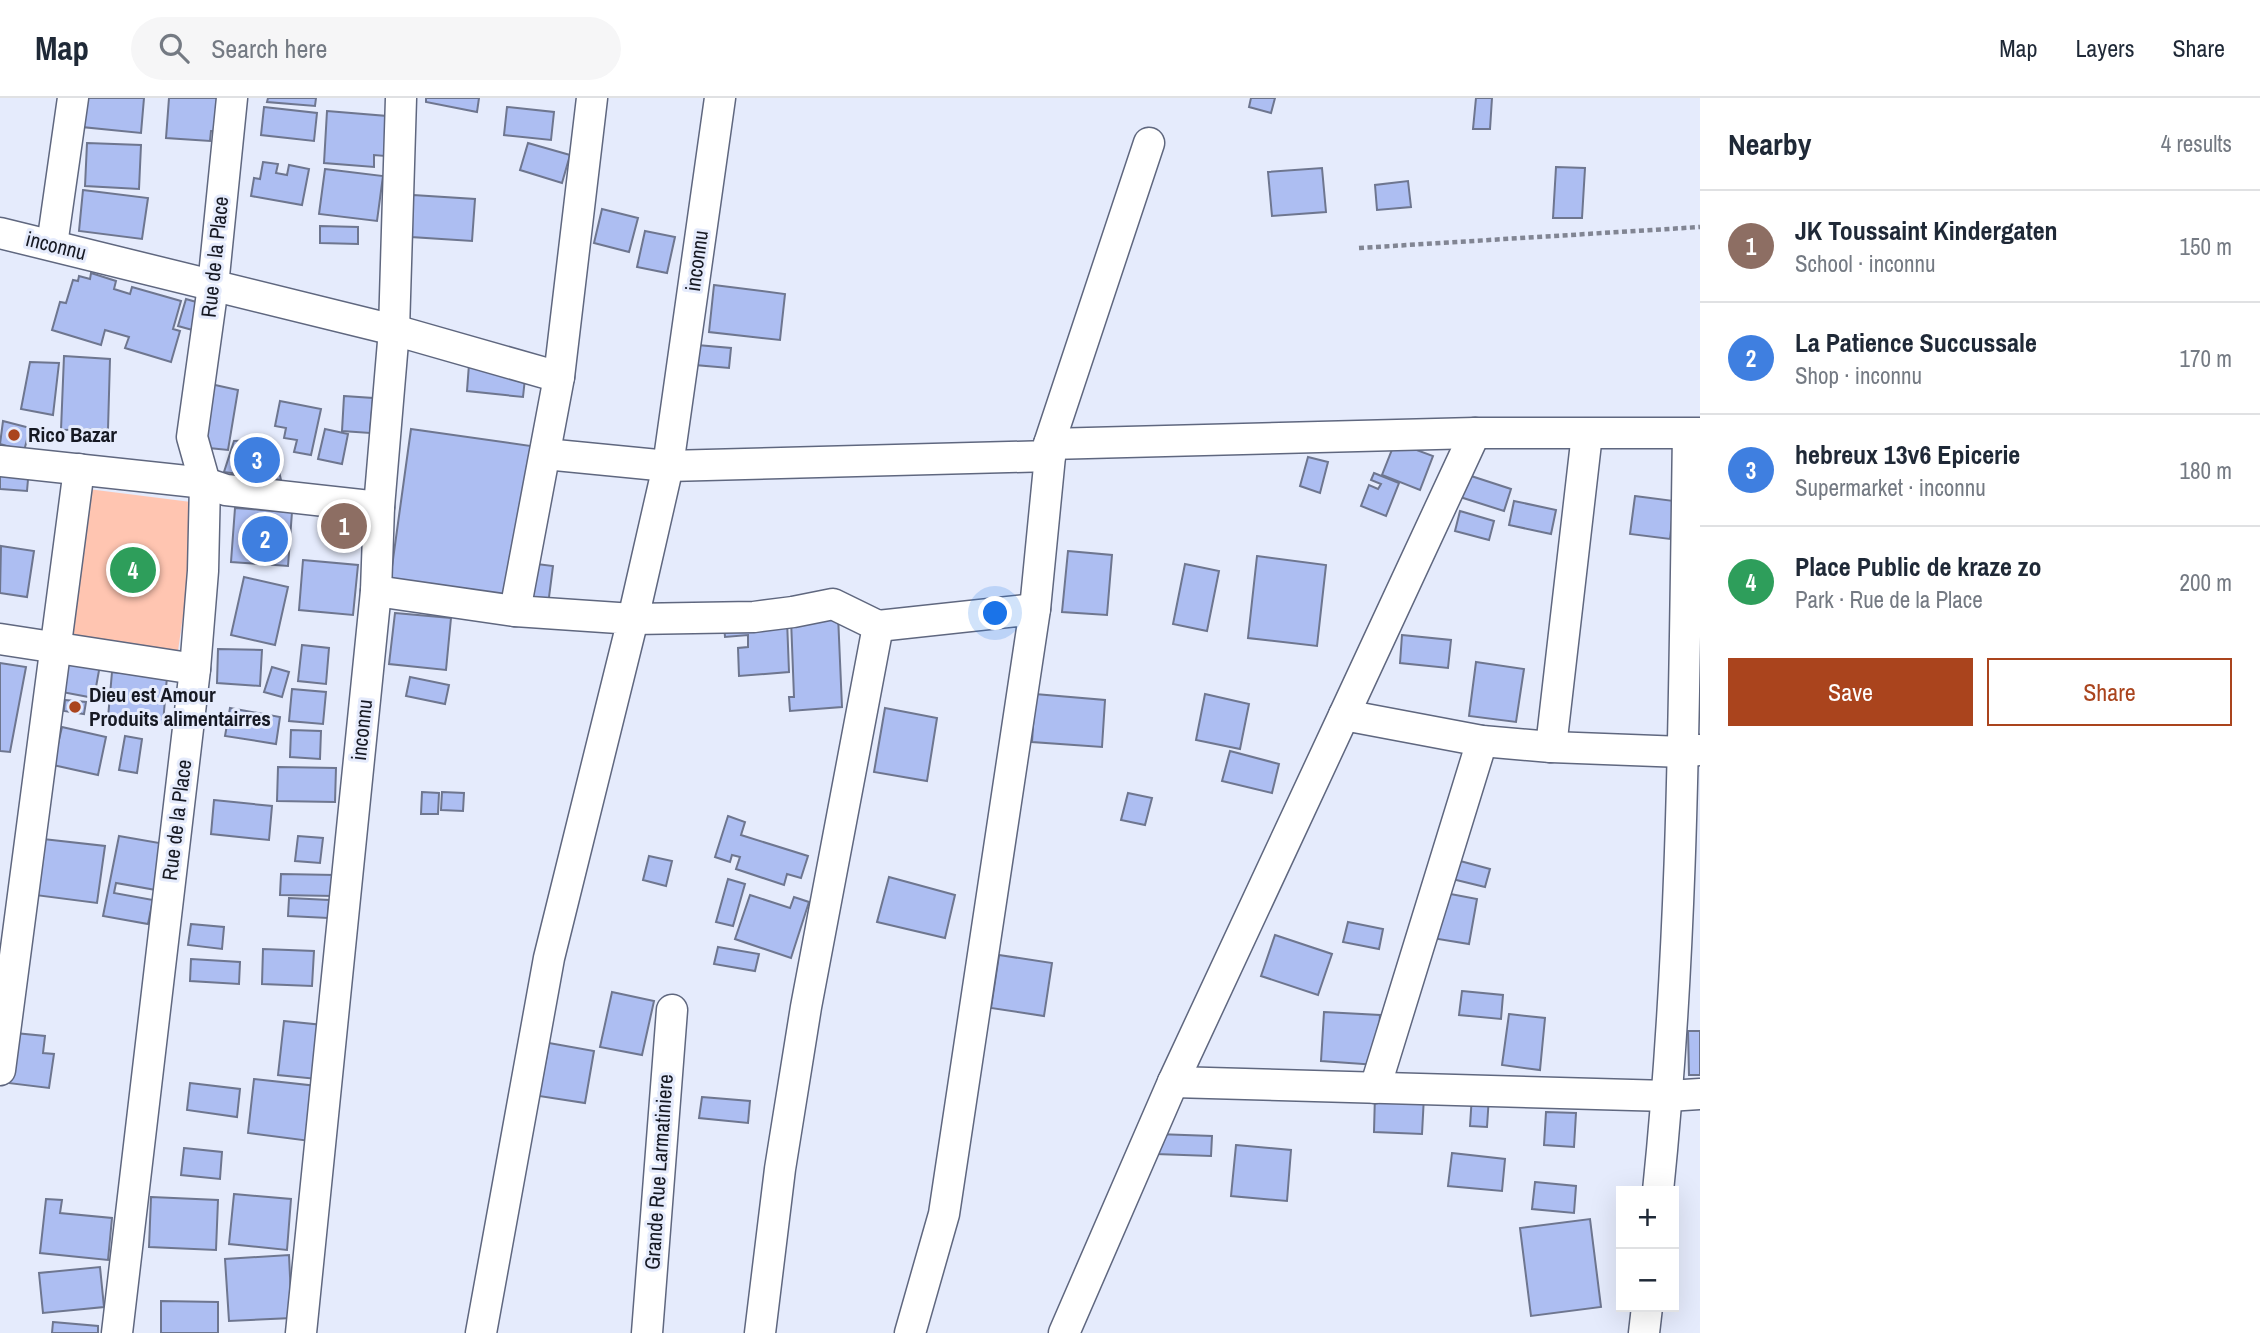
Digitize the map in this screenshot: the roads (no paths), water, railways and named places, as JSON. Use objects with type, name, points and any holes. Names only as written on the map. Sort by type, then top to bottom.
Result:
[{"type":"street","points":[[52,245],[73,98]]},
{"type":"street","name":"Rue de la Place","points":[[117,1333],[195,669],[205,483],[192,437],[213,286],[232,98]]},
{"type":"street","name":"inconnu","points":[[301,1333],[376,591],[394,330],[401,98]]},
{"type":"street","points":[[515,611],[559,377],[592,98]]},
{"type":"street","name":"inconnu","points":[[481,1333],[550,958],[633,619],[667,466],[720,98]]},
{"type":"street","points":[[910,1333],[944,1214],[1035,609],[1049,450],[1149,143]]},
{"type":"street","name":"inconnu","points":[[0,233],[394,330],[559,377]]},
{"type":"street","points":[[545,454],[667,466],[1475,433],[1694,434],[1692,751],[1668,1096],[1659,1186]]},
{"type":"street","points":[[1064,1333],[1173,1082],[1475,433]]},
{"type":"street","points":[[1551,747],[1587,434]]},
{"type":"street","points":[[0,461],[205,483],[226,490],[380,507]]},
{"type":"street","points":[[0,1070],[79,469]]},
{"type":"street","points":[[376,591],[515,611],[633,619],[754,617],[833,604],[878,626],[1035,609]]},
{"type":"street","points":[[761,1333],[780,1169],[806,1007],[878,626]]},
{"type":"street","points":[[0,639],[195,669]]},
{"type":"street","points":[[1344,715],[1482,741],[1551,747],[1692,751]]},
{"type":"street","points":[[1375,1088],[1482,741]]},
{"type":"street","name":"Grande Rue Larmatiniere","points":[[647,1333],[672,1010]]},
{"type":"street","points":[[1173,1082],[1668,1096],[1700,1094]]},
{"type":"street","points":[[1644,1333],[1646,1312]]},
{"type":"place","name":"Rico Bazar","points":[[14,435]]},
{"type":"place","name":"hebreux 13v6 Epicerie","points":[[257,460]]},
{"type":"place","name":"JK Toussaint Kindergaten","points":[[344,526]]},
{"type":"place","name":"La Patience Succussale","points":[[265,539]]},
{"type":"place","name":"Place Public de kraze zo","points":[[133,570]]},
{"type":"place","name":"Dieu est Amour Produits alimentairres","points":[[75,707]]}]
